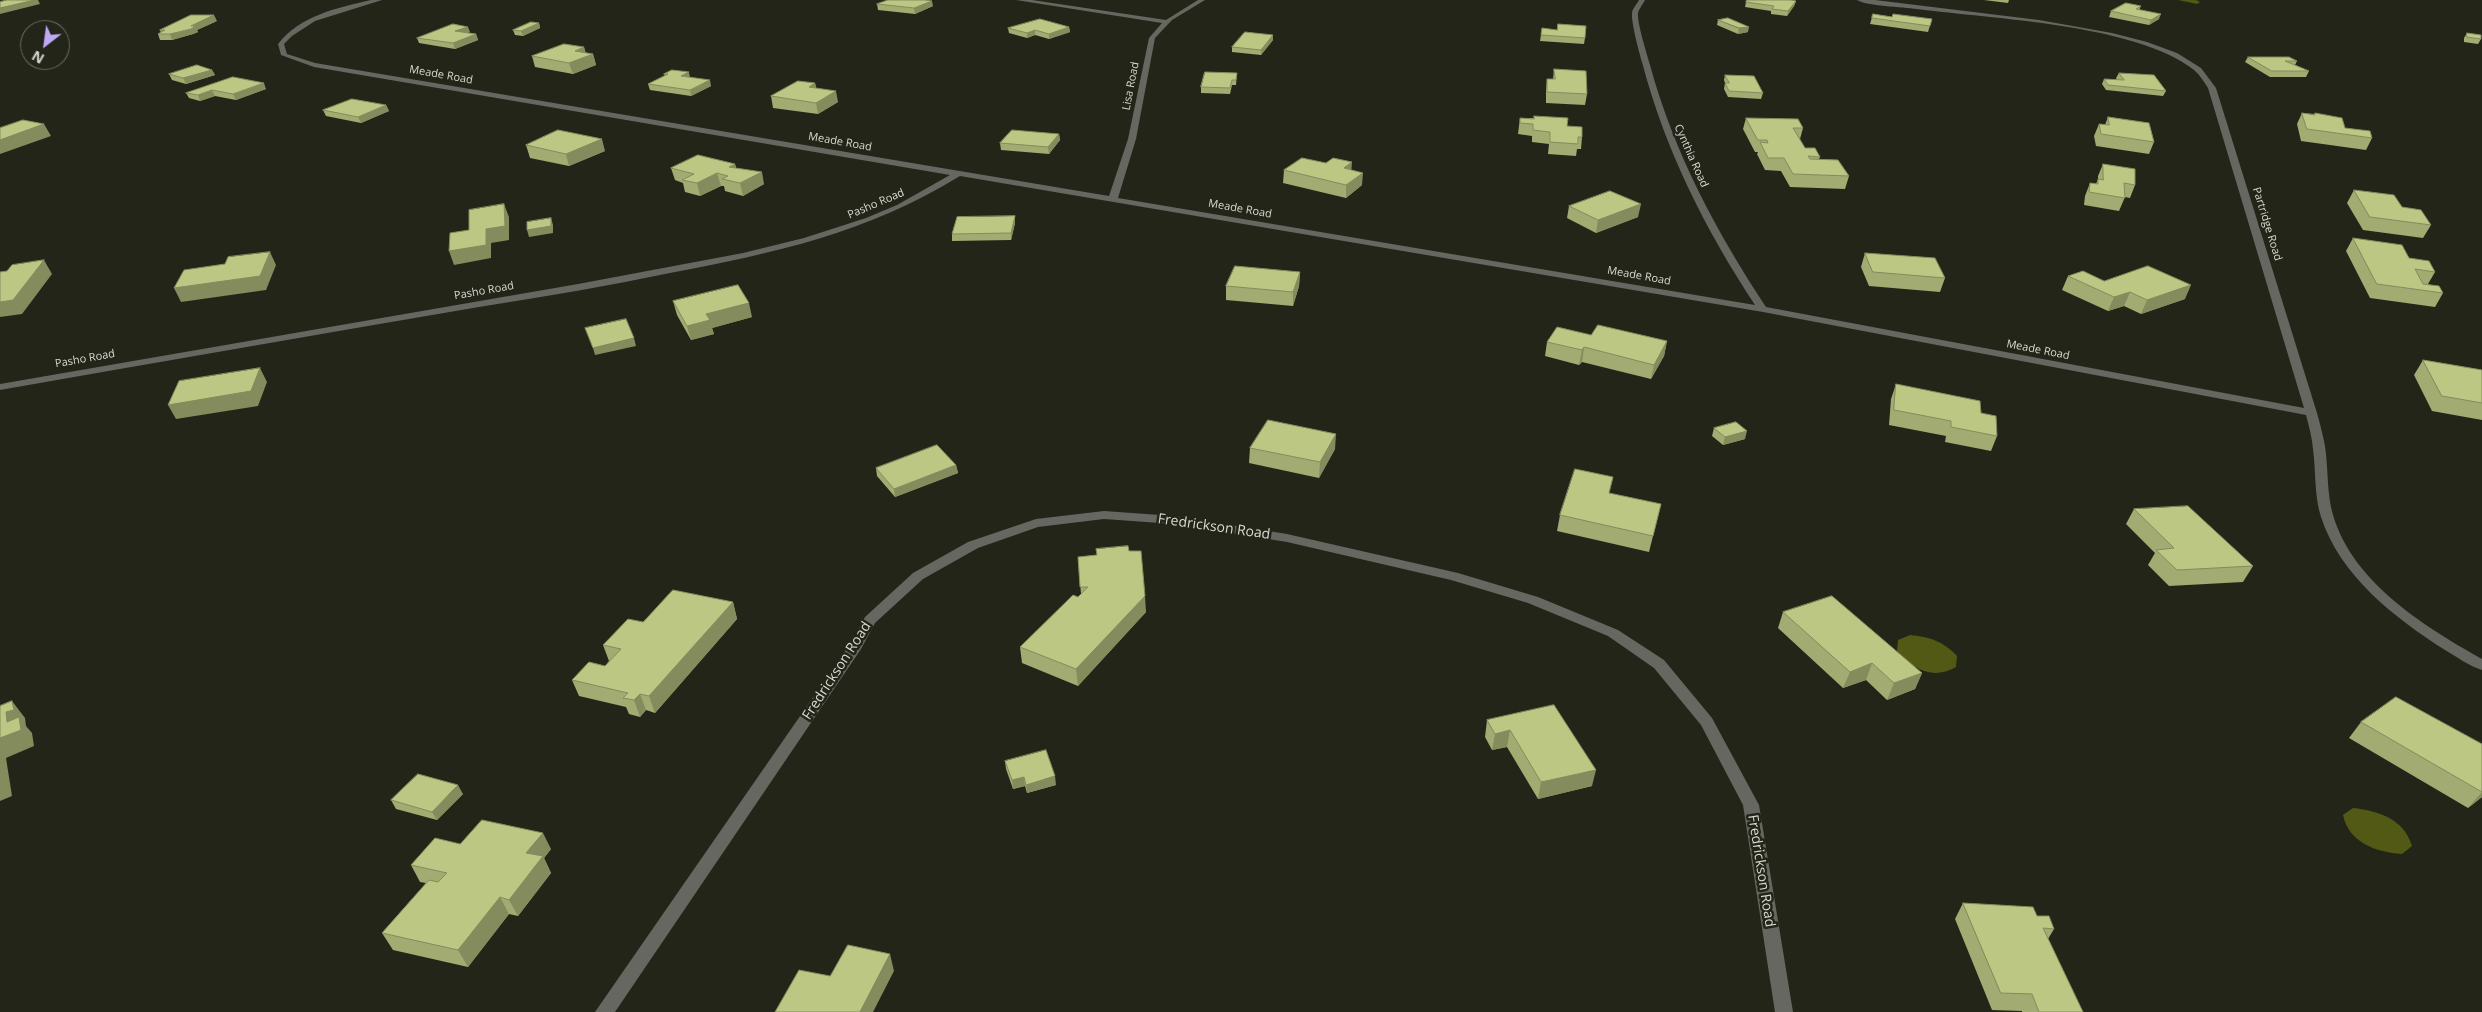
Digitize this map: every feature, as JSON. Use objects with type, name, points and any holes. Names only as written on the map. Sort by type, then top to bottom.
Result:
[{"type":"street","name":"Meade Road","points":[[380,0],[327,14],[297,28],[281,44],[284,55],[314,65],[1763,309],[2311,413]]},
{"type":"street","points":[[1018,0],[1166,22]]},
{"type":"street","name":"Lisa Road","points":[[1113,199],[1132,139],[1152,38],[1166,22],[1202,0]]},
{"type":"street","name":"Cynthia Road","points":[[1642,0],[1635,13],[1658,106],[1684,172],[1729,259],[1763,309]]},
{"type":"street","name":"Partridge Road","points":[[1860,0],[2104,33],[2168,52],[2188,61],[2202,72],[2212,88],[2311,413],[2319,447],[2324,499],[2330,525],[2348,557],[2372,587],[2410,620],[2482,665]]},
{"type":"street","name":"Pasho Road","points":[[0,387],[662,273],[788,246],[854,227],[893,211],[928,194],[959,173]]},
{"type":"street","name":"Fredrickson Road","points":[[604,1012],[846,660],[870,620],[918,576],[973,546],[1036,523],[1104,515],[1174,520],[1287,538],[1453,576],[1532,600],[1612,633],[1659,664],[1707,722],[1751,806],[1784,1012]]},
{"type":"shaded area","points":[[1910,635],[1924,637],[1947,647],[1957,656],[1956,667],[1939,673],[1932,673],[1917,668],[1897,651],[1898,640]]},
{"type":"shaded area","points":[[2353,808],[2381,814],[2397,823],[2403,829],[2412,846],[2402,854],[2392,853],[2373,848],[2357,839],[2346,825],[2343,815]]},
{"type":"building","points":[[7,0],[35,0],[0,8],[0,2]]},
{"type":"building","points":[[888,0],[932,1],[914,8],[877,4]]},
{"type":"building","points":[[1747,0],[1796,1],[1788,11],[1772,9],[1774,6],[1746,2]]},
{"type":"building","points":[[2126,3],[2141,6],[2136,9],[2161,14],[2151,20],[2111,11]]},
{"type":"building","points":[[1873,14],[1892,17],[1893,14],[1932,19],[1930,26],[1872,18]]},
{"type":"building","points":[[191,15],[214,15],[191,26],[196,26],[191,29],[170,34],[158,34],[165,30],[160,30]]},
{"type":"building","points":[[1728,18],[1749,27],[1739,28],[1718,20]]},
{"type":"building","points":[[1040,19],[1069,27],[1049,34],[1035,30],[1027,33],[1008,28]]},
{"type":"building","points":[[531,22],[539,23],[521,31],[513,30]]},
{"type":"building","points":[[453,24],[468,27],[455,31],[476,34],[453,43],[417,38]]},
{"type":"building","points":[[1558,24],[1586,26],[1585,38],[1541,35],[1542,28],[1557,30]]},
{"type":"building","points":[[1245,32],[1273,35],[1261,50],[1232,47]]},
{"type":"building","points":[[2467,33],[2481,35],[2481,39],[2467,37]]},
{"type":"building","points":[[564,44],[584,47],[575,51],[593,54],[569,63],[532,56]]},
{"type":"building","points":[[2248,57],[2289,57],[2297,61],[2285,61],[2309,71],[2272,71]]},
{"type":"building","points":[[197,65],[212,70],[183,78],[169,74]]},
{"type":"building","points":[[1554,69],[1586,71],[1587,94],[1547,92],[1547,79],[1555,79]]},
{"type":"building","points":[[672,70],[689,72],[681,76],[710,80],[690,90],[648,84]]},
{"type":"building","points":[[1205,72],[1237,73],[1236,80],[1232,80],[1230,88],[1201,87]]},
{"type":"building","points":[[2119,73],[2154,75],[2166,91],[2108,85],[2104,79],[2124,80]]},
{"type":"building","points":[[1725,75],[1754,76],[1763,93],[1729,91],[1725,83],[1729,83]]},
{"type":"building","points":[[233,77],[264,83],[233,94],[212,90],[198,95],[186,93]]},
{"type":"building","points":[[798,81],[815,83],[809,87],[836,91],[816,103],[771,96]]},
{"type":"building","points":[[352,99],[386,105],[358,117],[323,110]]},
{"type":"building","points":[[2302,113],[2315,115],[2315,113],[2342,118],[2345,128],[2370,131],[2372,138],[2307,129]]},
{"type":"building","points":[[1534,116],[1568,118],[1567,126],[1582,127],[1582,137],[1578,137],[1578,144],[1550,142],[1550,132],[1533,130],[1533,124],[1520,123],[1520,118],[1534,119]]},
{"type":"building","points":[[2108,117],[2149,123],[2154,142],[2101,134],[2099,124],[2109,125]]},
{"type":"building","points":[[1746,118],[1798,119],[1803,128],[1793,128],[1805,148],[1815,148],[1820,157],[1808,156],[1810,159],[1838,160],[1849,176],[1793,174],[1784,158],[1768,158],[1760,142],[1768,143],[1767,140],[1758,140]]},
{"type":"building","points":[[23,120],[44,124],[0,140],[0,128]]},
{"type":"building","points":[[558,130],[602,139],[566,154],[526,145]]},
{"type":"building","points":[[1012,130],[1059,134],[1048,147],[1000,143]]},
{"type":"building","points":[[698,155],[735,164],[729,167],[762,172],[740,183],[722,179],[728,176],[717,173],[697,183],[682,180],[694,174],[671,168]]},
{"type":"building","points":[[1302,158],[1326,163],[1333,158],[1352,162],[1344,168],[1363,173],[1346,185],[1284,170]]},
{"type":"building","points":[[2103,164],[2135,169],[2135,185],[2124,183],[2125,198],[2089,192],[2090,183],[2098,184],[2098,179],[2103,180]]},
{"type":"building","points":[[2354,190],[2394,195],[2402,207],[2421,210],[2431,225],[2370,217]]},
{"type":"building","points":[[1610,191],[1641,204],[1598,220],[1569,206]]},
{"type":"building","points":[[504,204],[505,226],[486,229],[486,245],[449,251],[450,233],[469,230],[469,210]]},
{"type":"building","points":[[1015,216],[1011,233],[952,234],[957,217]]},
{"type":"building","points":[[551,218],[551,226],[527,230],[527,222]]},
{"type":"building","points":[[2353,238],[2402,245],[2409,258],[2429,261],[2435,272],[2415,269],[2423,284],[2439,286],[2443,293],[2377,284]]},
{"type":"building","points":[[270,252],[260,276],[174,288],[184,270],[225,264],[228,257]]},
{"type":"building","points":[[1865,253],[1935,258],[1945,278],[1873,272]]},
{"type":"building","points":[[44,260],[13,300],[0,302],[0,272],[7,271],[12,265]]},
{"type":"building","points":[[1235,266],[1300,272],[1293,292],[1226,286]]},
{"type":"building","points":[[2148,266],[2191,285],[2147,300],[2130,292],[2114,297],[2068,276],[2083,271],[2104,281]]},
{"type":"building","points":[[738,285],[749,303],[706,314],[710,320],[687,326],[673,301]]},
{"type":"building","points":[[626,319],[634,338],[593,348],[585,328]]},
{"type":"building","points":[[1598,325],[1667,341],[1654,365],[1584,347],[1582,350],[1547,342],[1557,327],[1591,335]]},
{"type":"building","points":[[2423,360],[2482,370],[2482,403],[2442,396]]},
{"type":"building","points":[[260,368],[251,391],[168,405],[179,381]]},
{"type":"building","points":[[1896,384],[1980,401],[1981,413],[1996,416],[1997,436],[1951,427],[1951,421],[1894,410]]},
{"type":"building","points":[[1268,420],[1336,434],[1320,462],[1250,448]]},
{"type":"building","points":[[1736,422],[1747,431],[1725,437],[1714,428]]},
{"type":"building","points":[[937,445],[956,465],[894,489],[876,468]]},
{"type":"building","points":[[1575,469],[1613,477],[1609,493],[1661,504],[1653,536],[1560,515]]},
{"type":"building","points":[[2188,506],[2253,566],[2177,570],[2156,550],[2174,548],[2134,509]]},
{"type":"building","points":[[1128,546],[1129,551],[1141,551],[1145,596],[1076,669],[1020,647],[1073,595],[1078,597],[1088,587],[1080,587],[1078,557],[1097,555],[1096,549]]},
{"type":"building","points":[[673,590],[733,602],[649,696],[640,694],[634,700],[623,698],[628,693],[572,680],[589,662],[605,666],[621,649],[603,645],[628,619],[643,622]]},
{"type":"building","points":[[1832,596],[1922,673],[1894,683],[1872,663],[1850,672],[1783,612]]},
{"type":"building","points":[[2396,697],[2482,744],[2482,792],[2361,722]]},
{"type":"building","points":[[12,701],[14,710],[6,712],[7,722],[19,717],[21,730],[0,738],[0,706]]},
{"type":"building","points":[[1554,705],[1596,770],[1541,782],[1510,730],[1495,734],[1487,720]]},
{"type":"building","points":[[1046,750],[1055,776],[1026,785],[1024,777],[1012,780],[1005,761]]},
{"type":"building","points":[[418,774],[458,785],[432,812],[391,800]]},
{"type":"building","points":[[482,820],[543,833],[526,853],[543,856],[509,900],[500,897],[458,950],[382,933],[429,880],[438,882],[447,873],[411,865],[435,838],[460,844]]},
{"type":"building","points":[[1963,903],[2033,907],[2037,916],[2049,916],[2054,929],[2043,928],[2083,1012],[2039,1012],[2032,994],[2001,993]]},
{"type":"building","points":[[848,945],[890,954],[860,1012],[775,1012],[799,970],[830,976]]},
{"type":"waterway","points":[[2181,0],[2197,2]]}]
